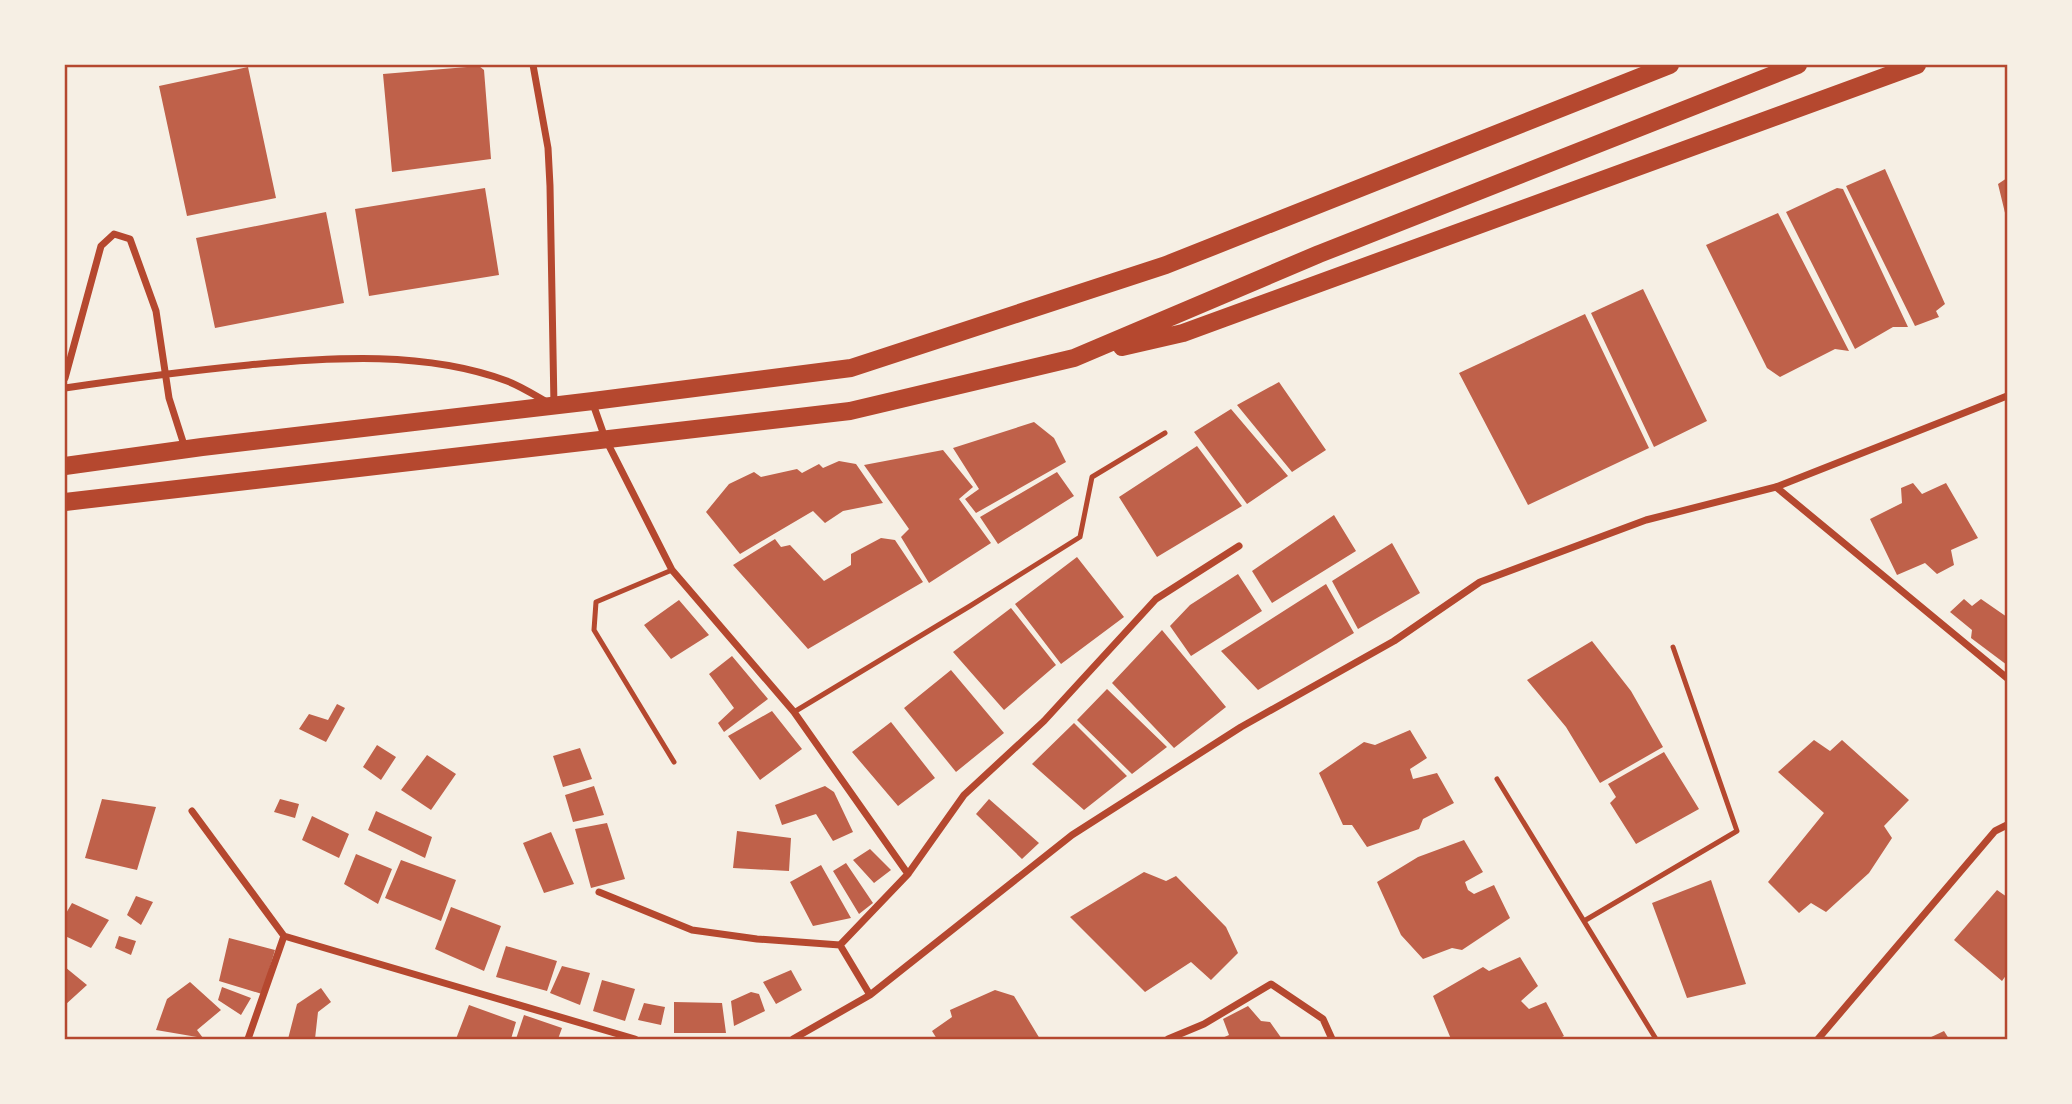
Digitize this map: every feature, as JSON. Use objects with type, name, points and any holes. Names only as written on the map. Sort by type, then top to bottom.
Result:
[{"type":"main road","points":[[65,466],[851,368],[1166,265],[1670,65]]},
{"type":"main road","points":[[1074,358],[1319,254],[1798,65]]},
{"type":"main road","points":[[65,502],[850,411],[1183,333],[1917,65]]},
{"type":"street","points":[[65,388],[165,373],[320,359],[405,361],[457,368],[508,381],[554,406],[552,238],[548,161],[533,65]]},
{"type":"street","points":[[65,378],[101,246],[114,234],[130,239],[156,312],[169,398],[185,449]]},
{"type":"street","points":[[793,1039],[870,995],[1072,835],[1241,727],[1394,641],[1480,582],[1646,520],[1776,487],[2007,396]]},
{"type":"street","points":[[593,401],[605,438],[672,570],[794,712],[908,874]]},
{"type":"street","points":[[1776,487],[2007,678]]},
{"type":"street","points":[[840,945],[908,874],[964,795],[1044,720],[1156,599],[1239,546]]},
{"type":"street","points":[[192,811],[284,936],[635,1039]]},
{"type":"street","points":[[1818,1039],[1995,831],[2007,825]]},
{"type":"street","points":[[598,892],[692,930],[757,939],[840,945]]},
{"type":"street","points":[[248,1039],[284,936]]},
{"type":"street","points":[[840,945],[870,995]]},
{"type":"street","points":[[1168,1039],[1204,1024],[1271,984],[1323,1019],[1332,1039]]},
{"type":"lane","points":[[794,712],[1080,537],[1092,477],[1165,433]]},
{"type":"lane","points":[[672,570],[596,602],[594,630],[674,762]]},
{"type":"lane","points":[[1584,921],[1737,831],[1673,647]]},
{"type":"lane","points":[[1497,779],[1656,1039]]},
{"type":"building","points":[[479,66],[484,70],[491,159],[392,172],[383,74]]},
{"type":"building","points":[[248,67],[276,198],[187,216],[159,86]]},
{"type":"building","points":[[1885,169],[1945,304],[1936,311],[1939,317],[1915,326],[1846,186]]},
{"type":"building","points":[[2007,178],[2007,217],[2006,217],[1998,184]]},
{"type":"building","points":[[485,188],[499,275],[369,296],[355,209]]},
{"type":"building","points":[[1837,188],[1843,189],[1908,327],[1893,327],[1855,349],[1786,212]]},
{"type":"building","points":[[326,212],[344,303],[215,328],[196,238]]},
{"type":"building","points":[[1778,213],[1849,351],[1835,349],[1780,377],[1767,368],[1706,245]]},
{"type":"building","points":[[1643,289],[1707,421],[1654,447],[1591,313]]},
{"type":"building","points":[[1585,314],[1649,448],[1528,505],[1459,373]]},
{"type":"building","points":[[1279,382],[1326,450],[1292,472],[1237,405]]},
{"type":"building","points":[[1231,409],[1288,476],[1247,504],[1194,432]]},
{"type":"building","points":[[1034,422],[1054,438],[1066,462],[976,513],[965,499],[979,489],[953,448]]},
{"type":"building","points":[[1197,446],[1242,506],[1157,557],[1119,497]]},
{"type":"building","points":[[943,450],[973,487],[959,499],[991,543],[929,583],[901,537],[909,529],[864,465]]},
{"type":"building","points":[[839,461],[856,464],[883,503],[843,511],[825,523],[813,511],[740,554],[706,512],[729,484],[754,472],[761,477],[797,469],[802,473],[819,464],[823,468]]},
{"type":"building","points":[[1057,472],[1074,496],[998,544],[980,517]]},
{"type":"building","points":[[1913,483],[1922,494],[1946,483],[1978,538],[1951,550],[1954,565],[1937,574],[1925,563],[1897,575],[1870,519],[1902,503],[1901,488]]},
{"type":"building","points":[[1334,515],[1356,551],[1272,603],[1252,571]]},
{"type":"building","points":[[881,538],[895,540],[923,582],[808,649],[733,565],[775,539],[781,547],[790,545],[824,581],[851,565],[851,554]]},
{"type":"building","points":[[1392,543],[1420,593],[1358,629],[1332,581]]},
{"type":"building","points":[[1077,557],[1124,617],[1061,664],[1015,604]]},
{"type":"building","points":[[1238,574],[1262,611],[1191,656],[1170,626],[1190,605]]},
{"type":"building","points":[[1326,584],[1354,633],[1258,690],[1221,651]]},
{"type":"building","points":[[1964,599],[1972,606],[1981,599],[2007,617],[2007,665],[1971,638],[1972,630],[1950,612]]},
{"type":"building","points":[[679,600],[709,635],[671,659],[644,625]]},
{"type":"building","points":[[1011,608],[1056,665],[1004,710],[953,652]]},
{"type":"building","points":[[1162,630],[1226,707],[1174,748],[1112,683]]},
{"type":"building","points":[[1592,641],[1631,691],[1663,747],[1600,783],[1566,727],[1527,680]]},
{"type":"building","points":[[732,656],[768,699],[724,732],[718,723],[734,708],[709,674]]},
{"type":"building","points":[[951,670],[1004,733],[956,772],[904,708]]},
{"type":"building","points":[[1107,689],[1167,747],[1132,774],[1077,720]]},
{"type":"building","points":[[337,704],[345,708],[326,742],[299,729],[309,714],[328,720]]},
{"type":"building","points":[[772,711],[802,749],[760,780],[728,736]]},
{"type":"building","points":[[891,722],[935,778],[898,806],[852,752]]},
{"type":"building","points":[[1074,723],[1127,776],[1084,810],[1032,764]]},
{"type":"building","points":[[1410,730],[1427,758],[1410,769],[1413,779],[1437,773],[1454,803],[1423,819],[1419,829],[1367,847],[1352,825],[1343,825],[1319,773],[1364,742],[1375,745]]},
{"type":"building","points":[[1814,740],[1830,751],[1842,740],[1909,800],[1884,826],[1892,838],[1869,873],[1826,912],[1811,903],[1799,913],[1768,882],[1824,813],[1778,772]]},
{"type":"building","points":[[377,745],[396,757],[381,780],[363,767]]},
{"type":"building","points":[[580,748],[592,779],[563,787],[553,756]]},
{"type":"building","points":[[1664,752],[1699,809],[1636,844],[1610,803],[1616,797],[1608,784]]},
{"type":"building","points":[[427,755],[456,774],[431,810],[401,790]]},
{"type":"building","points":[[594,786],[604,815],[573,822],[565,795]]},
{"type":"building","points":[[825,786],[834,792],[853,832],[833,841],[816,814],[782,825],[775,805]]},
{"type":"building","points":[[102,799],[156,807],[137,870],[85,858]]},
{"type":"building","points":[[280,799],[299,804],[295,818],[274,812]]},
{"type":"building","points":[[989,799],[1039,843],[1022,859],[976,814]]},
{"type":"building","points":[[376,811],[432,837],[425,858],[368,830]]},
{"type":"building","points":[[312,816],[349,834],[339,858],[302,840]]},
{"type":"building","points":[[607,823],[625,879],[591,888],[575,829]]},
{"type":"building","points":[[737,831],[791,838],[789,871],[733,868]]},
{"type":"building","points":[[551,832],[574,884],[544,893],[523,843]]},
{"type":"building","points":[[1464,840],[1483,872],[1465,882],[1468,890],[1474,894],[1494,885],[1510,918],[1462,950],[1452,948],[1423,959],[1401,935],[1377,882],[1418,857]]},
{"type":"building","points":[[870,849],[891,870],[874,883],[853,860]]},
{"type":"building","points":[[356,854],[392,869],[378,904],[344,884]]},
{"type":"building","points":[[401,860],[456,880],[441,921],[385,898]]},
{"type":"building","points":[[846,863],[873,903],[859,914],[833,871]]},
{"type":"building","points":[[821,865],[851,918],[813,926],[790,882]]},
{"type":"building","points":[[1144,872],[1166,881],[1176,876],[1226,927],[1238,953],[1211,980],[1191,962],[1145,992],[1070,917]]},
{"type":"building","points":[[1711,880],[1746,984],[1687,998],[1652,903]]},
{"type":"building","points":[[1997,890],[2007,897],[2007,974],[2002,981],[1954,940]]},
{"type":"building","points":[[136,896],[153,902],[141,925],[127,915]]},
{"type":"building","points":[[72,903],[109,920],[91,948],[65,936],[65,915]]},
{"type":"building","points":[[451,907],[501,926],[484,971],[435,949]]},
{"type":"building","points":[[119,936],[136,941],[131,955],[115,948]]},
{"type":"building","points":[[229,938],[275,950],[262,994],[219,981]]},
{"type":"building","points":[[506,946],[557,961],[547,991],[496,977]]},
{"type":"building","points":[[1520,957],[1538,986],[1521,1001],[1529,1009],[1546,1002],[1564,1036],[1558,1039],[1451,1039],[1433,996],[1483,967],[1489,971]]},
{"type":"building","points":[[562,966],[590,973],[580,1005],[550,993]]},
{"type":"building","points":[[65,967],[87,985],[65,1005]]},
{"type":"building","points":[[791,970],[802,990],[776,1004],[763,982]]},
{"type":"building","points":[[602,980],[635,989],[625,1021],[593,1011]]},
{"type":"building","points":[[190,982],[221,1010],[197,1030],[203,1038],[156,1030],[167,999]]},
{"type":"building","points":[[222,987],[251,998],[241,1015],[218,1000]]},
{"type":"building","points":[[321,988],[331,1002],[318,1012],[315,1039],[288,1039],[297,1004]]},
{"type":"building","points":[[995,990],[1014,996],[1040,1039],[937,1039],[932,1031],[952,1017],[950,1010]]},
{"type":"building","points":[[751,992],[759,994],[765,1011],[734,1026],[731,1001]]},
{"type":"building","points":[[674,1002],[722,1003],[726,1033],[674,1033]]},
{"type":"building","points":[[644,1003],[665,1007],[661,1025],[638,1020]]},
{"type":"building","points":[[469,1005],[516,1022],[511,1039],[456,1039]]},
{"type":"building","points":[[1248,1006],[1261,1021],[1270,1022],[1282,1039],[1220,1039],[1229,1035],[1223,1019]]},
{"type":"building","points":[[524,1015],[562,1028],[558,1039],[516,1039]]},
{"type":"building","points":[[1944,1031],[1949,1039],[1927,1039]]}]
